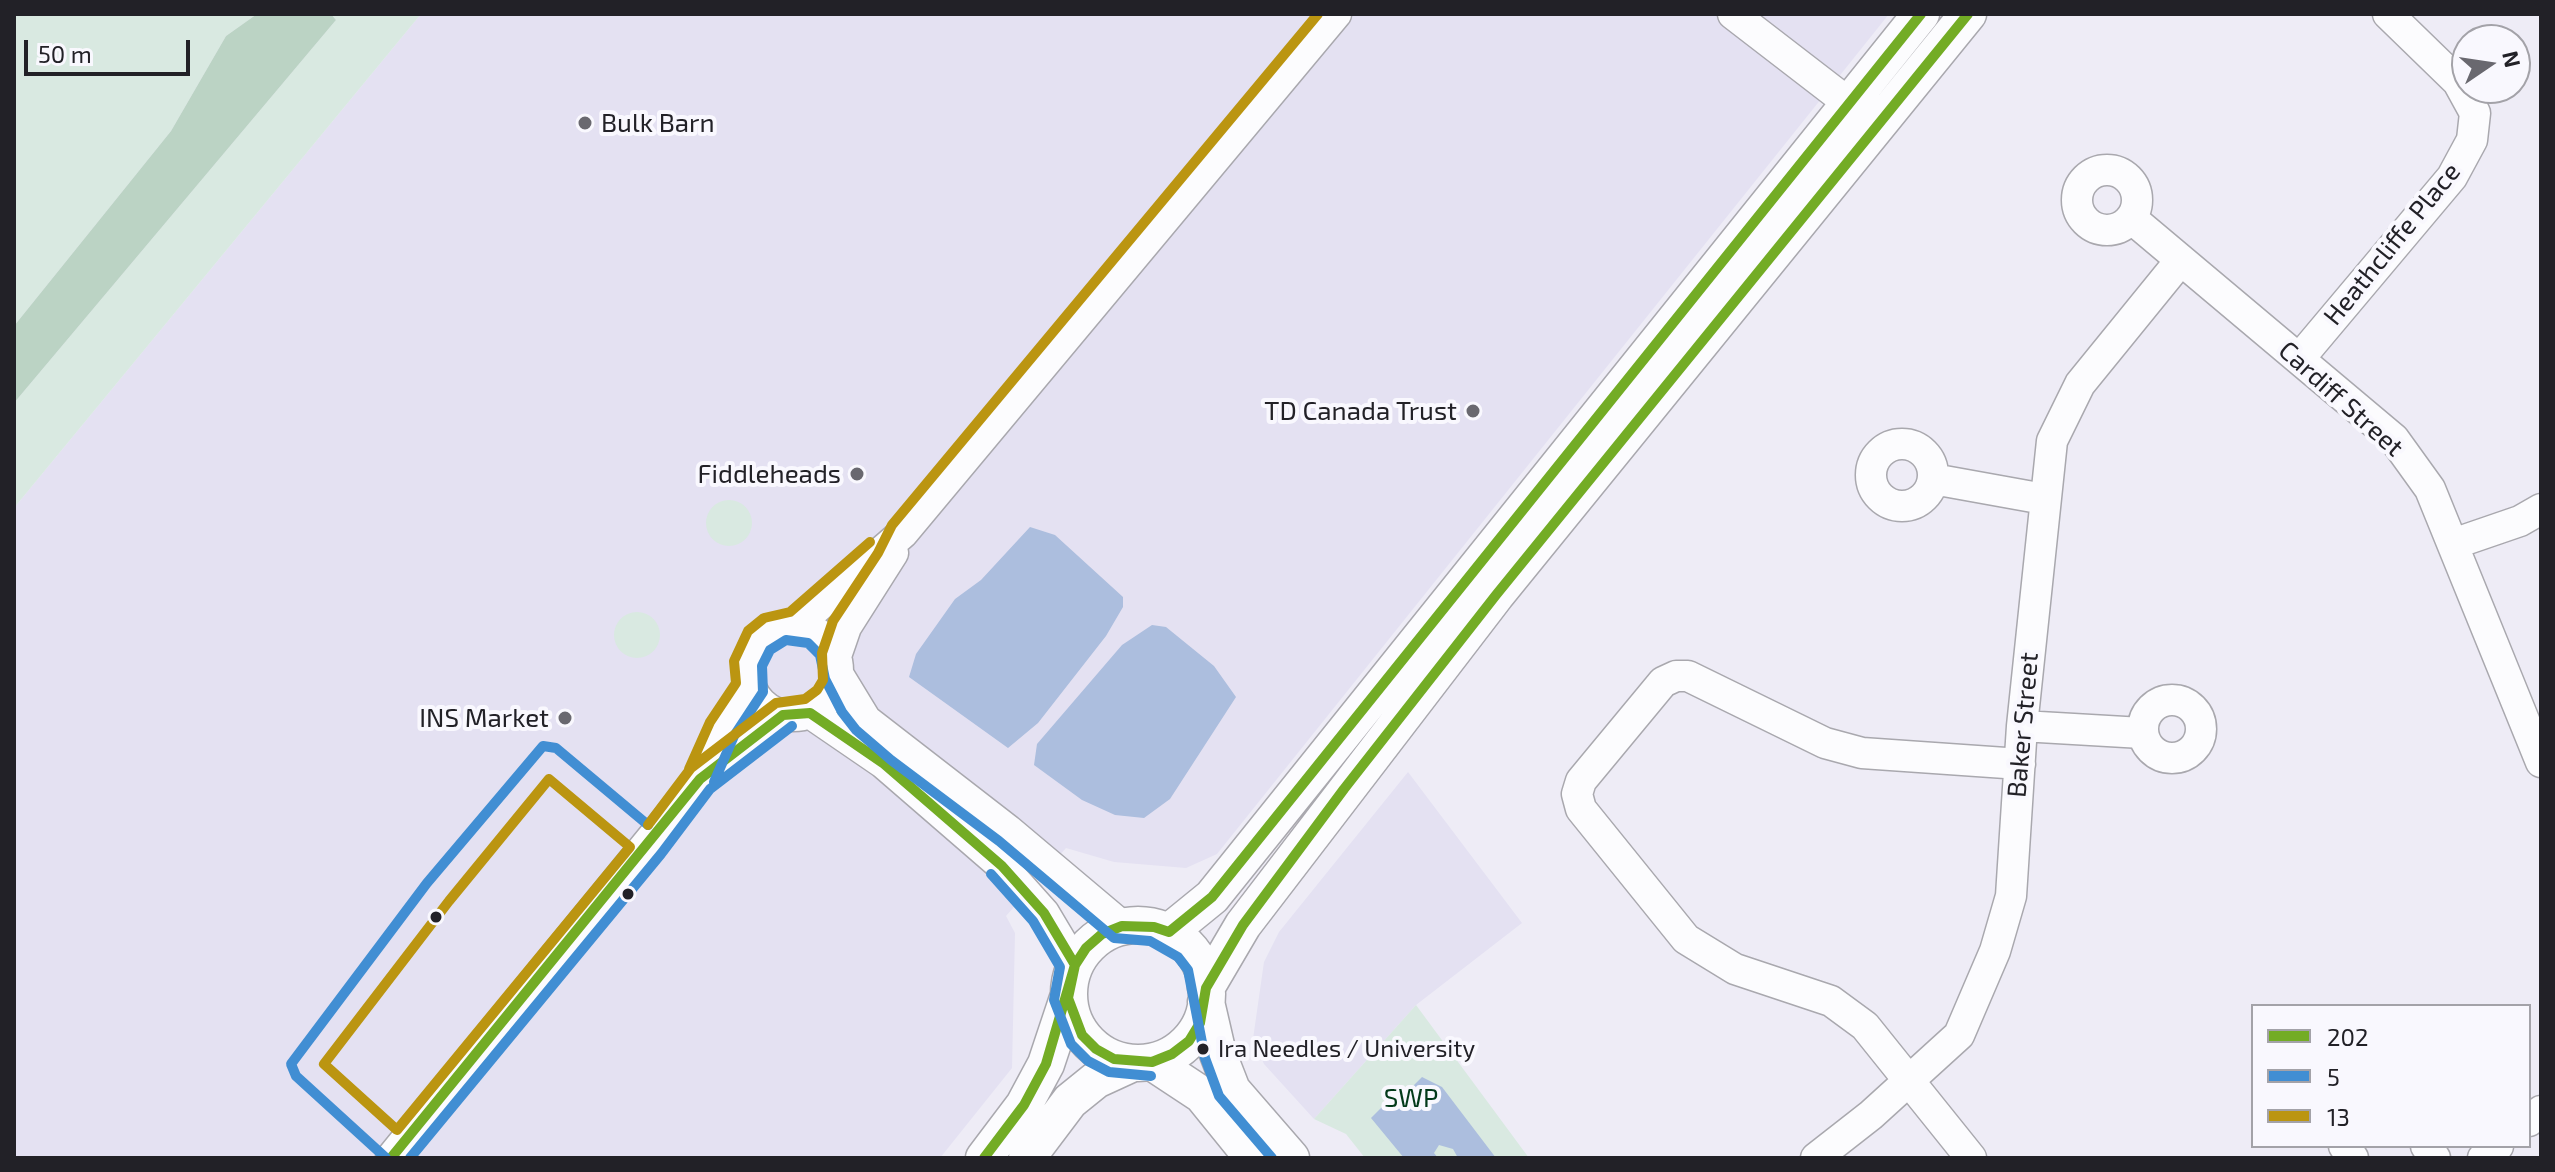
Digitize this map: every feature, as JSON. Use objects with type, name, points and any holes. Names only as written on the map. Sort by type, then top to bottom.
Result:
[{"type":"main road","points":[[1027,1158],[1070,1101],[1096,1080],[1172,1054],[1189,1041],[1200,1023],[1206,995],[1243,925],[1862,114],[1921,14]]},
{"type":"main road","points":[[1169,932],[1212,897],[1862,114],[1968,14]]},
{"type":"main road","points":[[984,1158],[1024,1105],[1046,1064],[1086,948],[1102,934],[1122,926],[1154,927],[1169,932],[1188,946],[1201,965],[1218,1054],[1232,1090],[1291,1158]]},
{"type":"main road","points":[[1072,982],[1077,1026],[1096,1049],[1114,1059],[1143,1063],[1202,1095],[1253,1158]]},
{"type":"street","points":[[1072,982],[1044,913],[1002,866],[883,763],[796,714],[769,709],[750,687],[748,664],[754,647],[770,631],[797,625],[903,533],[1154,237],[1336,14]]},
{"type":"street","points":[[1733,14],[1862,114]]},
{"type":"street","name":"Heathcliffe Place","points":[[2299,359],[2452,177],[2472,140],[2475,113],[2458,82],[2388,14]]},
{"type":"street","name":"Cardiff Street","points":[[2131,218],[2394,439],[2430,489],[2541,762]]},
{"type":"street","name":"Baker Street","points":[[1816,1158],[1871,1115],[1908,1078],[1959,1035],[1995,951],[2011,896],[2022,726],[2052,441],[2080,384],[2180,261]]},
{"type":"street","points":[[1933,479],[2044,499]]},
{"type":"street","points":[[2453,544],[2520,521],[2541,509]]},
{"type":"street","points":[[700,779],[796,714],[828,699],[846,627],[890,560],[903,533]]},
{"type":"street","points":[[797,625],[821,635],[866,720],[1008,830],[1122,926]]},
{"type":"street","points":[[1971,1158],[1865,1026],[1831,1001],[1735,969],[1686,939],[1581,809],[1577,794],[1581,781],[1663,682],[1676,676],[1688,676],[1825,743],[1862,753],[2020,764]]},
{"type":"street","points":[[391,1158],[700,779],[722,729],[750,687]]},
{"type":"street","points":[[2022,726],[2142,733]]},
{"type":"shaded area","points":[[421,14],[1889,14],[1217,854],[1186,868],[1114,862],[1066,848],[1006,916],[1015,933],[1012,1068],[940,1158],[14,1158],[14,508]]},
{"type":"shaded area","points":[[1408,772],[1522,923],[1416,1005],[1314,1119],[1264,1064],[1253,1039],[1264,962],[1279,932]]},
{"type":"green space","points":[[14,14],[257,14],[226,36],[171,131],[14,326]]},
{"type":"green space","points":[[257,14],[331,14],[336,20],[14,403],[14,326],[171,131],[226,36]]},
{"type":"green space","points":[[331,14],[421,14],[14,508],[14,403],[336,20]]},
{"type":"green space","points":[[729,500],[745,507],[752,523],[745,539],[729,546],[713,539],[706,523],[713,507]]},
{"type":"green space","points":[[637,612],[653,619],[660,635],[653,651],[637,658],[621,651],[614,635],[621,619]]},
{"type":"green space","name":"SWP","points":[[1416,1005],[1529,1158],[1365,1158],[1346,1134],[1314,1119]]},
{"type":"water","points":[[1030,527],[1055,535],[1123,597],[1123,607],[1106,636],[1038,723],[1008,748],[909,677],[916,654],[955,599],[981,580]]},
{"type":"water","points":[[1152,625],[1166,627],[1214,666],[1236,697],[1170,799],[1144,818],[1115,815],[1082,800],[1034,765],[1037,744],[1122,645]]},
{"type":"water","points":[[1422,1077],[1442,1087],[1496,1158],[1458,1158],[1453,1149],[1439,1145],[1434,1153],[1438,1158],[1404,1158],[1371,1118],[1400,1089],[1411,1088]]},
{"type":"transit line","name":"13","points":[[648,825],[691,768],[776,703],[805,699],[817,690],[823,680],[822,653],[833,621],[878,553],[892,525],[1318,14]]},
{"type":"transit line","name":"202","points":[[1921,14],[1212,897],[1169,932],[1154,927],[1122,926],[1102,934],[1086,948],[1075,965],[1068,998],[1082,1035],[1096,1049],[1114,1059],[1152,1062],[1172,1054],[1189,1041],[1200,1023],[1206,988],[1243,925],[1344,789],[1496,595],[1968,14]]},
{"type":"transit line","name":"13","points":[[689,769],[710,722],[736,683],[734,661],[748,631],[764,618],[790,612],[870,542]]},
{"type":"transit line","name":"5","points":[[714,782],[734,736],[763,692],[762,666],[770,650],[786,640],[808,643],[820,655],[825,679],[842,712],[856,730],[891,760],[999,841],[1114,938],[1150,941],[1178,957],[1188,970],[1205,1058],[1219,1096],[1272,1158]]},
{"type":"transit line","name":"202","points":[[391,1158],[700,779],[783,715],[810,713],[883,763],[1002,866],[1044,913],[1075,965],[1046,1064],[1024,1105],[984,1158]]},
{"type":"transit line","name":"5","points":[[410,1158],[661,854],[710,789],[792,726]]},
{"type":"transit line","name":"5","points":[[386,1158],[296,1076],[291,1064],[427,883],[543,746],[556,748],[648,825]]},
{"type":"transit line","name":"13","points":[[549,779],[630,847],[397,1130],[324,1064],[449,901],[549,779]]},
{"type":"transit line","name":"5","points":[[991,874],[1033,921],[1060,967],[1054,1000],[1071,1044],[1088,1061],[1109,1072],[1151,1076]]},
{"type":"place","name":"Bulk Barn","points":[[585,123]]},
{"type":"place","name":"TD Canada Trust","points":[[1473,411]]},
{"type":"place","name":"Fiddleheads","points":[[857,474]]},
{"type":"place","name":"INS Market","points":[[565,718]]},
{"type":"place","name":"Ira Needles / University","points":[[1203,1049]]}]
